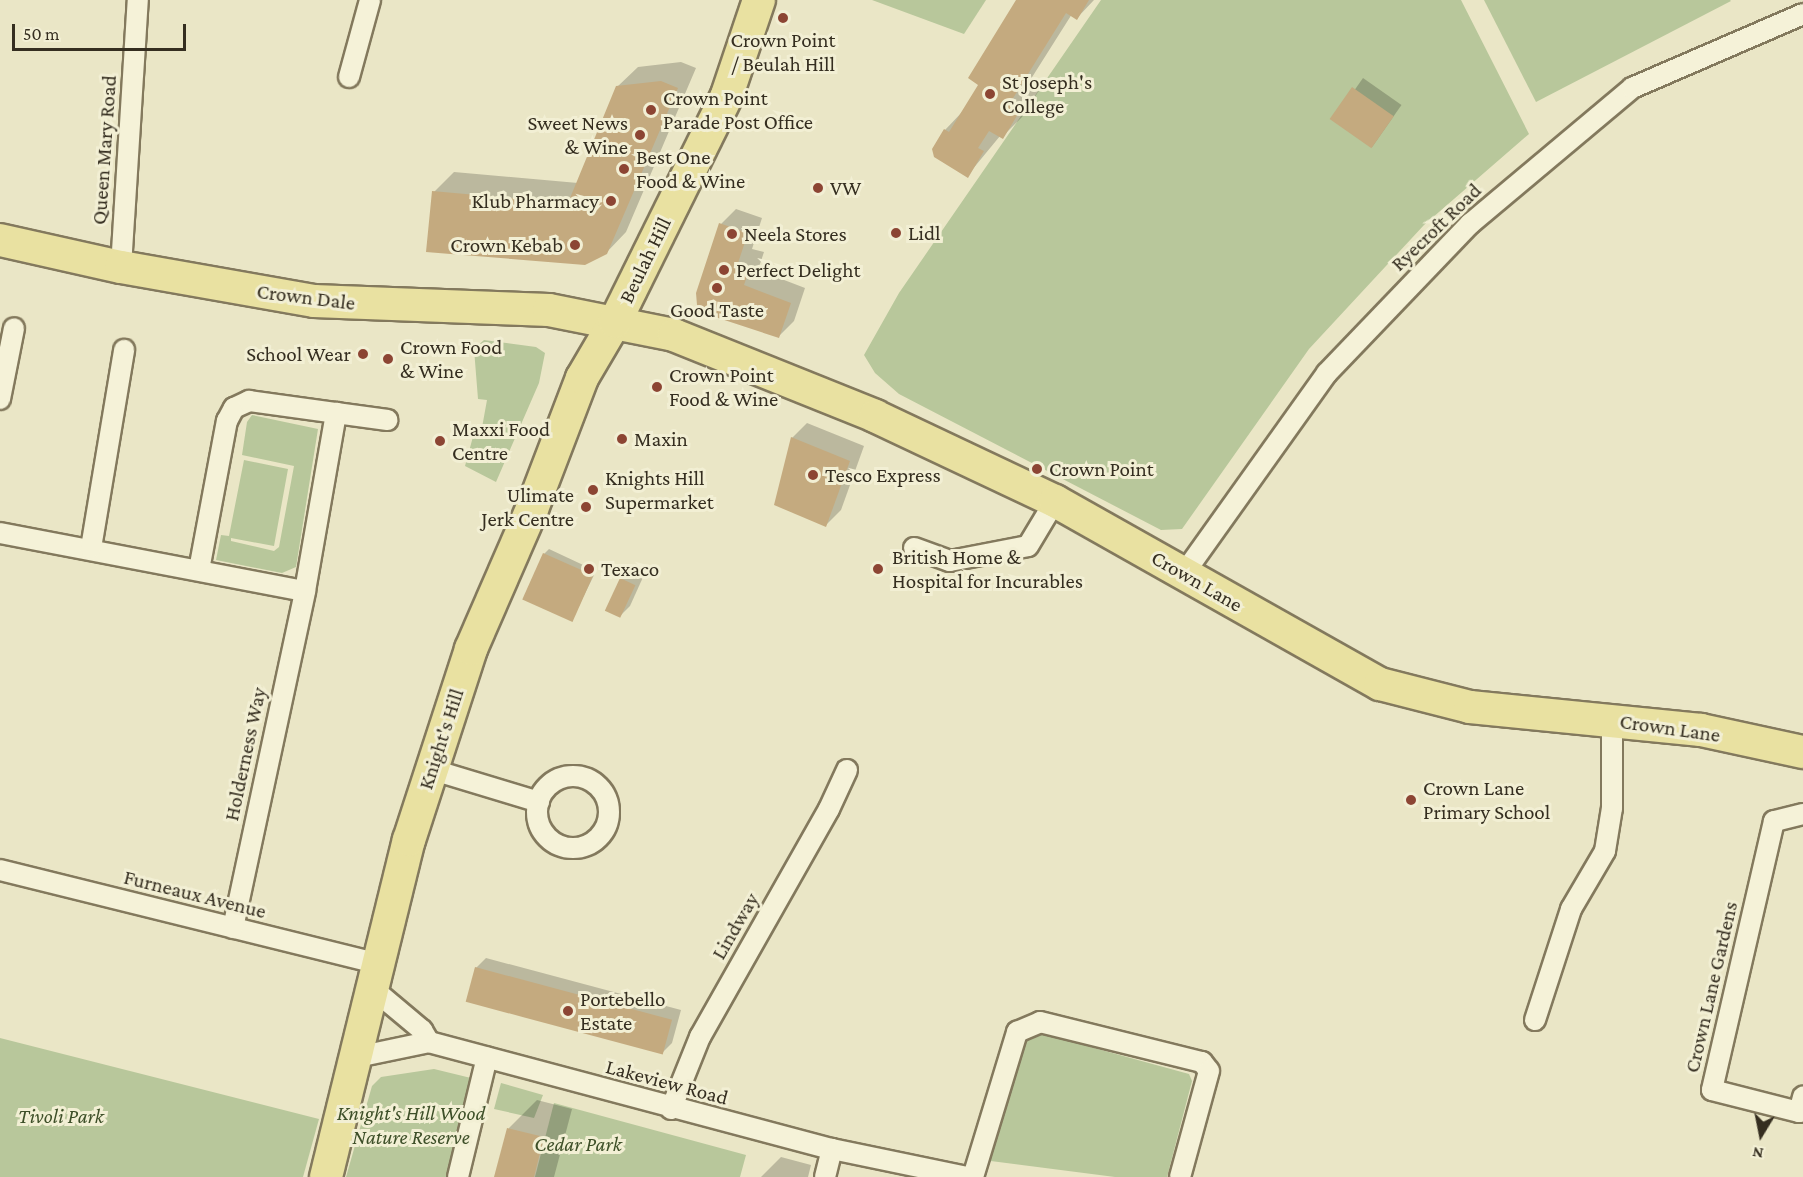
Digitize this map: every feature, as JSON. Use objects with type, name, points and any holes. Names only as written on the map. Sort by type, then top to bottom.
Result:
[{"type":"main road","name":"Beulah Hill","points":[[615,322],[727,95],[759,0]]},
{"type":"main road","name":"Crown Dale","points":[[0,240],[121,267],[314,301],[549,310],[615,322]]},
{"type":"main road","name":"Crown Lane","points":[[615,322],[702,344],[783,376],[1055,501],[1185,572],[1290,636],[1380,684],[1470,707],[1701,730],[1803,752]]},
{"type":"main road","name":"Knight's Hill","points":[[326,1177],[430,769],[471,649],[532,509],[582,378],[615,322]]},
{"type":"street","name":"Queen Mary Road","points":[[121,267],[138,0]]},
{"type":"street","points":[[349,77],[370,0]]},
{"type":"street","name":"Ryecroft Road","points":[[1185,572],[1327,373],[1470,224],[1632,88],[1803,14]]},
{"type":"street","points":[[0,399],[14,328]]},
{"type":"street","points":[[91,548],[124,350]]},
{"type":"street","points":[[199,570],[227,421],[234,408],[249,401],[388,420]]},
{"type":"street","name":"Holderness Way","points":[[233,928],[305,591],[336,412]]},
{"type":"street","points":[[914,548],[950,561],[1028,546],[1055,501]]},
{"type":"street","points":[[0,533],[91,548],[305,591]]},
{"type":"street","points":[[1535,1020],[1571,909],[1605,851],[1612,808],[1612,720]]},
{"type":"street","points":[[430,769],[539,802]]},
{"type":"street","name":"Lindway","points":[[671,1109],[699,1037],[829,809],[847,770]]},
{"type":"street","name":"Crown Lane Gardens","points":[[1803,814],[1774,821],[1712,1090],[1799,1112],[1803,1097]]},
{"type":"street","name":"Furneaux Avenue","points":[[0,870],[233,928],[376,976]]},
{"type":"street","points":[[376,976],[422,1030],[429,1042]]},
{"type":"street","points":[[973,1177],[1017,1032],[1040,1022],[1202,1062],[1209,1071],[1180,1177]]},
{"type":"street","name":"Lakeview Road","points":[[357,1057],[429,1042],[671,1109],[832,1149],[967,1177]]},
{"type":"street","points":[[458,1177],[487,1057]]},
{"type":"street","points":[[825,1177],[832,1149]]},
{"type":"green space","points":[[872,0],[986,0],[964,34]]},
{"type":"green space","points":[[1101,0],[1461,0],[1529,134],[1424,225],[1309,349],[1182,529],[1161,530],[899,394],[875,373],[864,355],[899,293]]},
{"type":"green space","points":[[1484,0],[1730,0],[1731,1],[1536,102]]},
{"type":"green space","points":[[484,340],[536,347],[545,353],[539,383],[496,482],[465,466],[474,433],[481,433],[487,400],[478,399],[474,349]]},
{"type":"green space","points":[[252,415],[318,429],[296,567],[282,573],[216,560],[221,535],[229,536],[244,460],[288,469],[274,546],[231,538],[231,541],[274,551],[279,547],[294,466],[242,455],[247,422]]},
{"type":"green space","points":[[1043,1034],[1189,1074],[1192,1081],[1167,1177],[1115,1177],[983,1160],[1026,1041],[1030,1036]]},
{"type":"green space","name":"Tivoli Park","points":[[0,1038],[319,1119],[303,1177],[0,1177]]},
{"type":"green space","name":"Knight's Hill Wood Nature Reserve","points":[[434,1069],[471,1078],[447,1177],[346,1177],[372,1086],[381,1077]]},
{"type":"green space","points":[[501,1083],[543,1095],[534,1118],[494,1109]]},
{"type":"green space","name":"Cedar Park","points":[[554,1103],[746,1155],[740,1177],[535,1177]]},
{"type":"building","points":[[1016,0],[1089,0],[1077,20],[1066,13],[1010,103],[1021,109],[1003,139],[989,131],[978,148],[984,151],[968,178],[934,157],[932,149],[944,129],[949,132],[978,85],[968,78]]},
{"type":"building","points":[[661,81],[678,88],[607,254],[585,265],[426,252],[432,191],[568,203],[616,86]]},
{"type":"building","points":[[1352,87],[1394,116],[1371,148],[1330,119]]},
{"type":"building","points":[[719,223],[748,233],[738,263],[750,267],[744,285],[791,303],[779,338],[703,313],[697,305],[696,293]]},
{"type":"building","name":"Tesco Express","points":[[791,437],[850,461],[826,527],[774,505]]},
{"type":"building","points":[[543,553],[593,575],[573,622],[522,600]]},
{"type":"building","points":[[620,578],[635,585],[620,618],[605,611]]},
{"type":"building","name":"Portebello Estate","points":[[475,967],[672,1020],[663,1055],[466,1002]]},
{"type":"building","points":[[507,1128],[544,1137],[534,1177],[494,1177]]},
{"type":"place","name":"Crown Point / Beulah Hill","points":[[783,18]]},
{"type":"place","name":"St Joseph's College","points":[[990,94]]},
{"type":"place","name":"Crown Point Parade Post Office","points":[[651,110]]},
{"type":"place","name":"Sweet News & Wine","points":[[640,135]]},
{"type":"place","name":"Best One Food & Wine","points":[[624,169]]},
{"type":"place","name":"VW","points":[[818,188]]},
{"type":"place","name":"Klub Pharmacy","points":[[611,201]]},
{"type":"place","name":"Lidl","points":[[896,233]]},
{"type":"place","name":"Neela Stores","points":[[732,234]]},
{"type":"place","name":"Crown Kebab","points":[[575,245]]},
{"type":"place","name":"Perfect Delight","points":[[724,270]]},
{"type":"place","name":"Good Taste","points":[[717,288]]},
{"type":"place","name":"School Wear","points":[[363,354]]},
{"type":"place","name":"Crown Food & Wine","points":[[388,359]]},
{"type":"place","name":"Crown Point Food & Wine","points":[[657,387]]},
{"type":"place","name":"Maxin","points":[[622,439]]},
{"type":"place","name":"Maxxi Food Centre","points":[[440,441]]},
{"type":"place","name":"Crown Point","points":[[1037,469]]},
{"type":"place","name":"Tesco Express","points":[[813,475]]},
{"type":"place","name":"Knights Hill Supermarket","points":[[593,490]]},
{"type":"place","name":"Ulimate Jerk Centre","points":[[586,507]]},
{"type":"place","name":"Texaco","points":[[589,569]]},
{"type":"place","name":"British Home & Hospital for Incurables","points":[[878,569]]},
{"type":"place","name":"Crown Lane Primary School","points":[[1411,800]]},
{"type":"place","name":"Portebello Estate","points":[[568,1011]]}]
